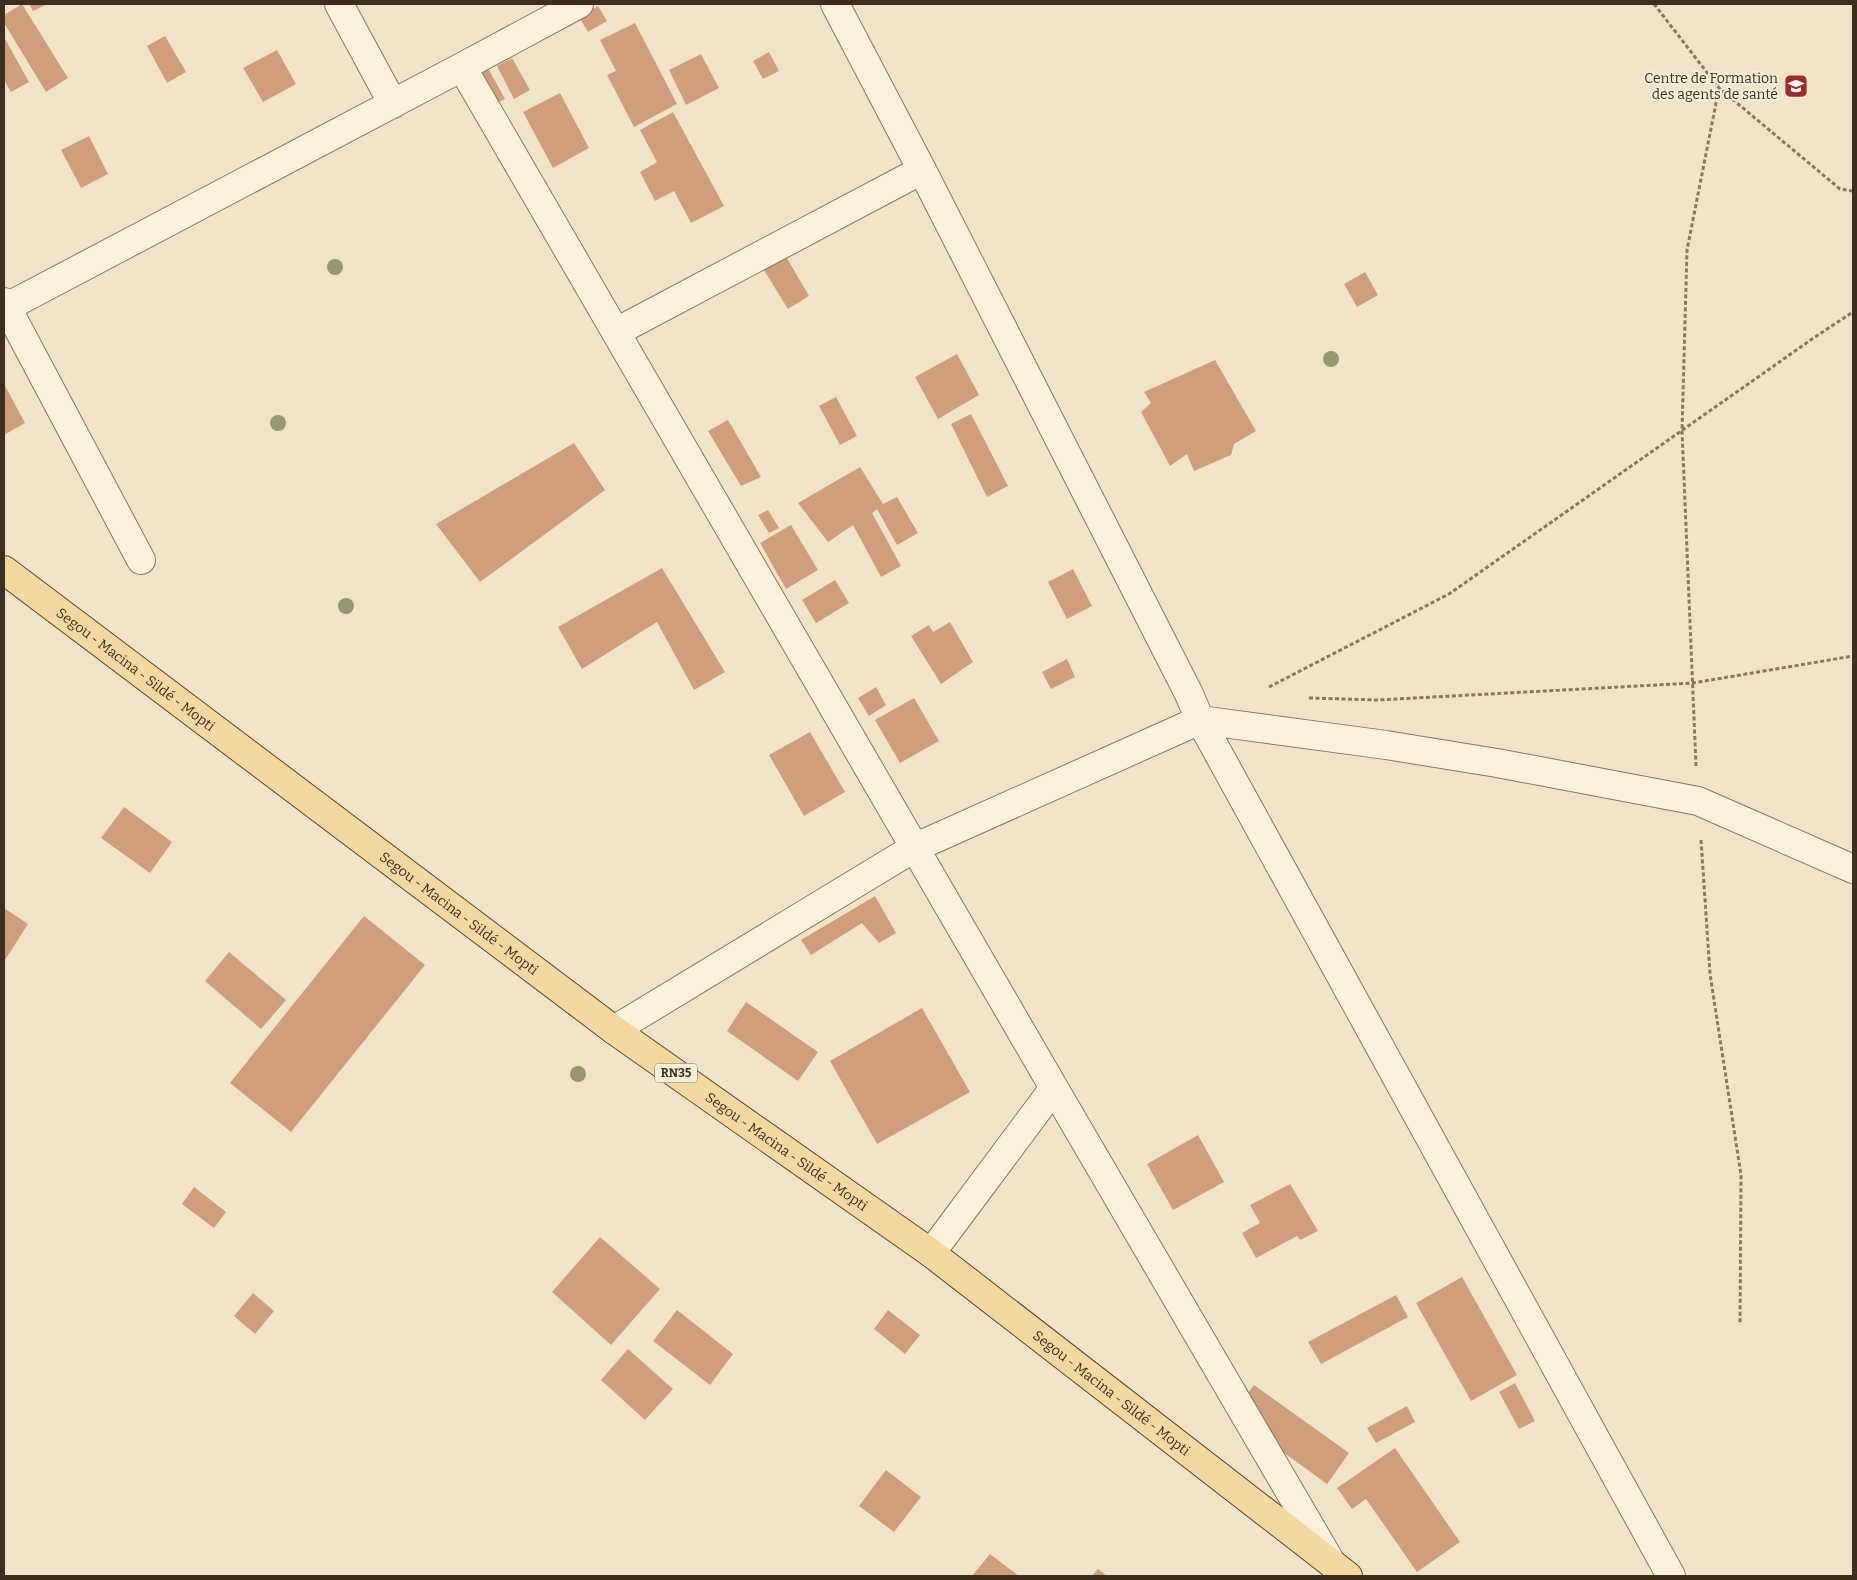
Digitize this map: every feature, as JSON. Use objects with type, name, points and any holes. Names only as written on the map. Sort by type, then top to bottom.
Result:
[{"type":"main road","name":"Segou - Macina - Sildé - Mopti","points":[[4,570],[614,1030],[931,1253],[1340,1571]]},
{"type":"street","points":[[339,4],[392,104]]},
{"type":"street","points":[[141,560],[5,304],[392,104],[579,4]]},
{"type":"street","points":[[835,4],[922,170],[1189,694],[1200,720],[1671,1576]]},
{"type":"street","points":[[462,67],[1054,1088],[1340,1571]]},
{"type":"street","points":[[616,332],[922,170]]},
{"type":"street","points":[[614,1030],[914,848],[1200,720],[1386,745],[1698,801],[1853,869]]},
{"type":"street","points":[[931,1253],[1054,1088]]},
{"type":"path","points":[[1654,4],[1719,88],[1840,189],[1853,192]]},
{"type":"path","points":[[1719,88],[1686,250],[1682,430],[1698,801],[1710,974],[1741,1175],[1740,1325]]},
{"type":"path","points":[[1269,687],[1449,594],[1853,312]]},
{"type":"path","points":[[1308,698],[1378,700],[1693,683],[1853,656]]},
{"type":"building","points":[[22,4],[68,78],[46,92],[4,23],[4,15]]},
{"type":"building","points":[[29,4],[47,4],[33,11]]},
{"type":"building","points":[[598,6],[607,21],[588,32],[579,17]]},
{"type":"building","points":[[635,23],[677,104],[634,127],[607,75],[616,71],[600,40]]},
{"type":"building","points":[[165,36],[186,72],[167,83],[147,46]]},
{"type":"building","points":[[4,37],[29,82],[11,92],[4,80]]},
{"type":"building","points":[[277,50],[296,84],[263,102],[243,68]]},
{"type":"building","points":[[769,52],[779,71],[763,79],[753,61]]},
{"type":"building","points":[[701,54],[719,88],[686,105],[669,70]]},
{"type":"building","points":[[512,58],[530,90],[514,99],[497,66]]},
{"type":"building","points":[[484,61],[505,99],[488,108],[468,70]]},
{"type":"building","points":[[560,93],[589,148],[553,168],[523,112]]},
{"type":"building","points":[[673,112],[724,206],[691,223],[674,191],[655,201],[640,172],[657,162],[640,130]]},
{"type":"building","points":[[89,136],[108,174],[81,188],[61,150]]},
{"type":"building","points":[[784,253],[809,296],[788,309],[762,267]]},
{"type":"building","points":[[1365,272],[1378,295],[1357,307],[1344,284]]},
{"type":"building","points":[[957,354],[979,395],[938,419],[915,377]]},
{"type":"building","points":[[1215,360],[1256,431],[1234,444],[1231,455],[1194,471],[1187,454],[1170,466],[1141,412],[1151,403],[1144,392]]},
{"type":"building","points":[[4,384],[25,423],[4,435]]},
{"type":"building","points":[[836,397],[857,436],[840,445],[819,406]]},
{"type":"building","points":[[971,414],[1008,486],[987,497],[951,424]]},
{"type":"building","points":[[728,420],[761,477],[741,486],[708,431]]},
{"type":"building","points":[[574,443],[605,490],[480,582],[436,524]]},
{"type":"building","points":[[860,467],[883,504],[897,497],[918,533],[897,545],[877,509],[872,513],[901,566],[881,577],[853,525],[828,542],[798,503]]},
{"type":"building","points":[[768,510],[779,528],[769,533],[758,515]]},
{"type":"building","points":[[791,525],[818,570],[786,589],[760,543]]},
{"type":"building","points":[[662,568],[725,672],[694,690],[657,622],[582,669],[558,627]]},
{"type":"building","points":[[1073,569],[1092,606],[1067,619],[1048,582]]},
{"type":"building","points":[[835,580],[849,603],[816,623],[802,600]]},
{"type":"building","points":[[950,622],[973,662],[941,684],[911,636],[929,625],[933,632]]},
{"type":"building","points":[[1067,659],[1075,677],[1051,689],[1042,672]]},
{"type":"building","points":[[876,687],[886,705],[869,716],[858,698]]},
{"type":"building","points":[[914,698],[939,741],[900,763],[875,720]]},
{"type":"building","points":[[810,732],[845,792],[804,816],[769,755]]},
{"type":"building","points":[[124,807],[172,842],[150,873],[101,838]]},
{"type":"building","points":[[875,896],[896,933],[879,943],[862,923],[811,955],[801,940]]},
{"type":"building","points":[[4,908],[28,924],[5,960],[4,959]]},
{"type":"building","points":[[364,916],[425,965],[291,1132],[230,1083]]},
{"type":"building","points":[[229,952],[286,1000],[261,1029],[205,981]]},
{"type":"building","points":[[746,1002],[818,1052],[798,1081],[727,1031]]},
{"type":"building","points":[[922,1008],[970,1092],[877,1144],[830,1061]]},
{"type":"building","points":[[1198,1135],[1224,1182],[1173,1210],[1147,1164]]},
{"type":"building","points":[[1290,1184],[1318,1231],[1300,1240],[1297,1236],[1256,1258],[1242,1233],[1260,1223],[1250,1205]]},
{"type":"building","points":[[194,1187],[226,1212],[214,1228],[182,1204]]},
{"type":"building","points":[[600,1237],[660,1289],[611,1345],[552,1292]]},
{"type":"building","points":[[1462,1277],[1517,1375],[1471,1401],[1416,1303]]},
{"type":"building","points":[[253,1293],[274,1311],[255,1334],[234,1316]]},
{"type":"building","points":[[1396,1295],[1408,1317],[1321,1364],[1308,1342]]},
{"type":"building","points":[[677,1310],[733,1354],[710,1385],[653,1341]]},
{"type":"building","points":[[888,1310],[920,1335],[905,1354],[874,1329]]},
{"type":"building","points":[[628,1349],[673,1389],[645,1420],[601,1380]]},
{"type":"building","points":[[1515,1383],[1535,1421],[1519,1429],[1499,1392]]},
{"type":"building","points":[[1254,1385],[1349,1453],[1327,1484],[1232,1415]]},
{"type":"building","points":[[1407,1406],[1415,1422],[1376,1443],[1367,1428]]},
{"type":"building","points":[[1395,1448],[1460,1542],[1417,1572],[1366,1499],[1352,1509],[1337,1488]]},
{"type":"building","points":[[886,1470],[921,1497],[894,1532],[859,1506]]},
{"type":"building","points":[[990,1554],[1019,1576],[972,1576]]},
{"type":"building","points":[[1098,1569],[1107,1576],[1092,1576]]},
{"type":"place","name":"Centre de Formation des agents de santé","points":[[1796,86]]}]
